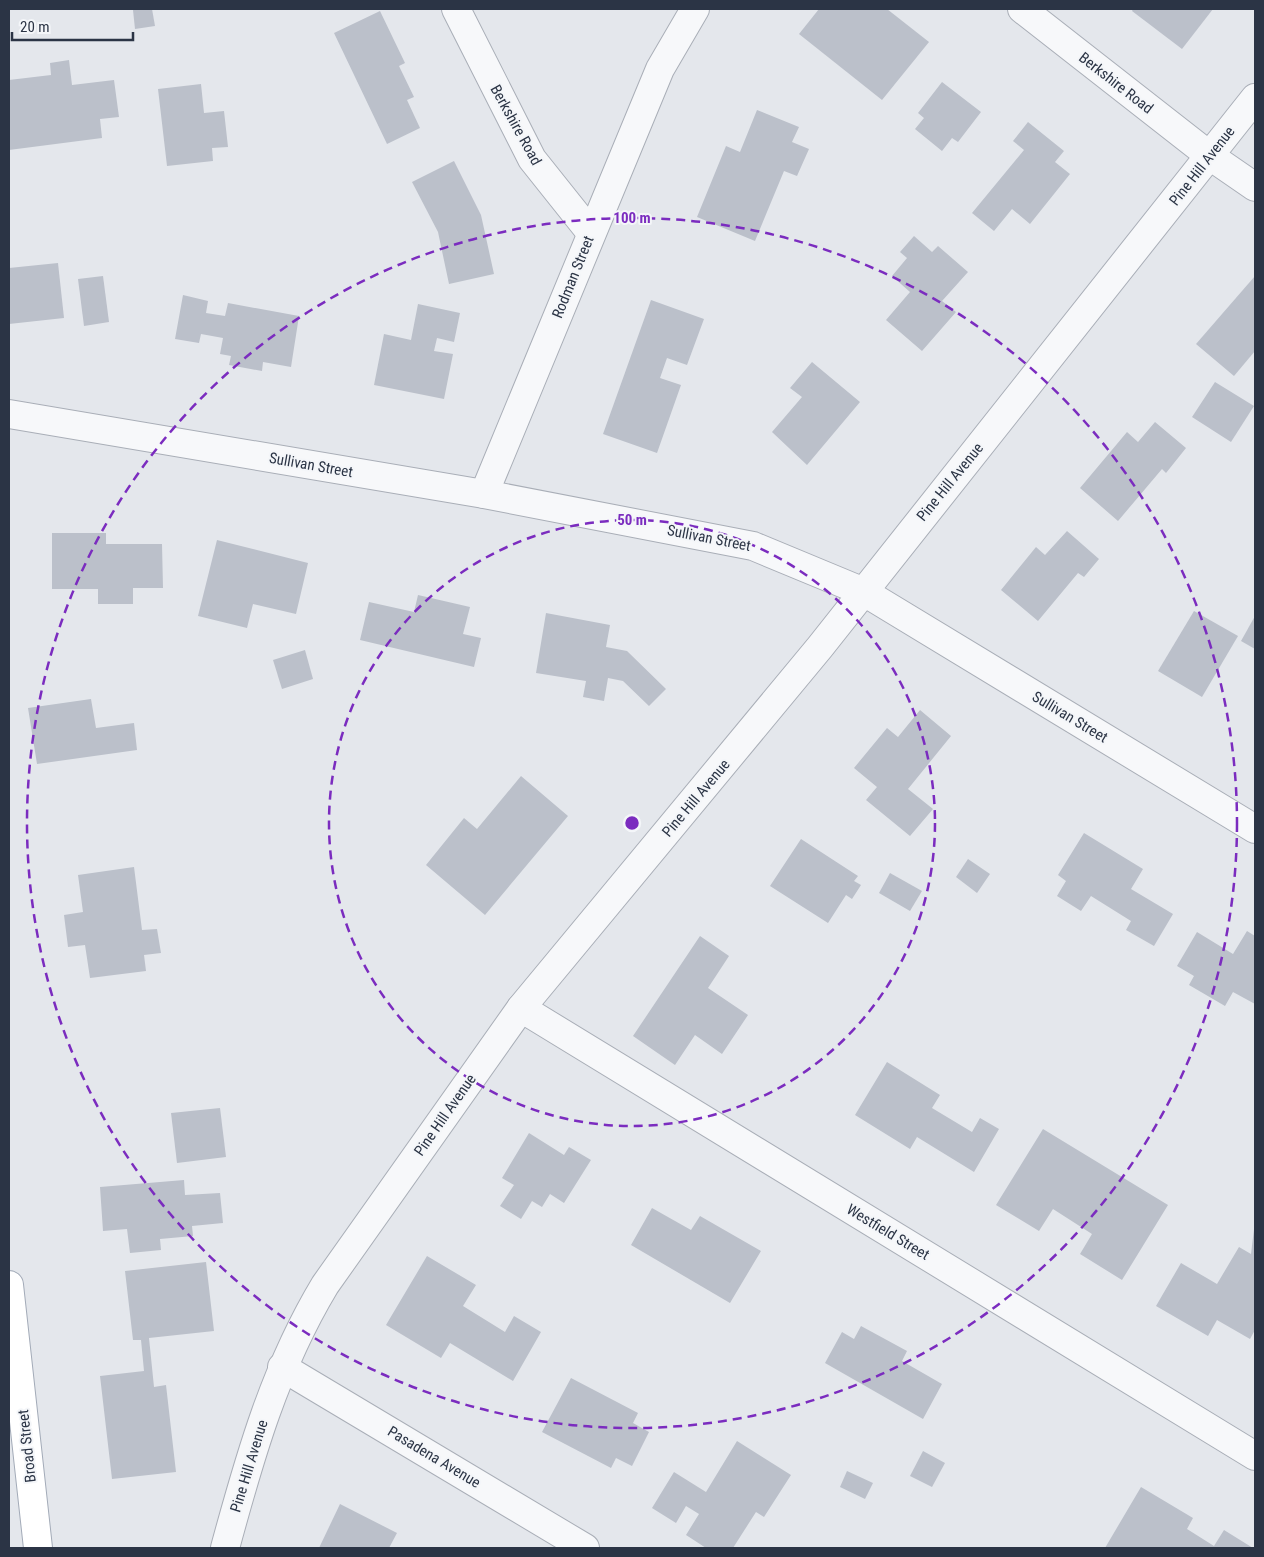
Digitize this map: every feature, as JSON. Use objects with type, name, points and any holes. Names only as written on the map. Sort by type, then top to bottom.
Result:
[{"type":"main road","name":"Broad Street","points":[[9,1285],[38,1548]]},
{"type":"street","name":"Berkshire Road","points":[[456,9],[532,160],[591,232]]},
{"type":"street","name":"Rodman Street","points":[[484,494],[660,69],[695,9]]},
{"type":"street","name":"Berkshire Road","points":[[1022,9],[1210,156],[1255,187]]},
{"type":"street","name":"Pine Hill Avenue","points":[[225,1548],[267,1407],[282,1367],[304,1321],[325,1285],[521,1008],[864,592],[1255,98]]},
{"type":"street","name":"Sullivan Street","points":[[9,414],[484,494],[753,546],[864,592],[1255,829]]},
{"type":"street","name":"Westfield Street","points":[[521,1008],[1255,1456]]},
{"type":"street","name":"Pasadena Avenue","points":[[282,1367],[585,1548]]},
{"type":"building","points":[[152,9],[155,26],[135,29],[133,10]]},
{"type":"building","points":[[819,9],[887,9],[929,42],[882,100],[799,34]]},
{"type":"building","points":[[1133,9],[1213,9],[1182,49],[1132,11]]},
{"type":"building","points":[[380,11],[405,63],[399,66],[414,97],[407,100],[420,128],[387,144],[334,33]]},
{"type":"building","points":[[69,60],[72,85],[114,80],[119,117],[100,119],[102,138],[9,150],[9,80],[51,75],[50,63]]},
{"type":"building","points":[[942,82],[981,112],[958,142],[952,138],[942,151],[915,129],[924,118],[918,113]]},
{"type":"building","points":[[201,84],[204,113],[224,111],[228,147],[212,148],[213,161],[167,166],[158,89]]},
{"type":"building","points":[[757,110],[799,127],[792,142],[809,149],[797,176],[784,171],[755,241],[697,217],[726,146],[740,152]]},
{"type":"building","points":[[1028,122],[1064,151],[1055,162],[1070,174],[1030,224],[1012,209],[994,231],[972,213],[1024,150],[1013,141]]},
{"type":"building","points":[[454,161],[481,215],[494,274],[449,284],[438,232],[412,182]]},
{"type":"building","points":[[914,236],[932,252],[938,246],[968,272],[942,301],[956,312],[922,351],[886,320],[910,292],[892,276],[907,258],[900,252]]},
{"type":"building","points":[[58,263],[64,318],[9,324],[9,268]]},
{"type":"building","points":[[103,276],[109,322],[84,326],[78,279]]},
{"type":"building","points":[[1255,276],[1255,351],[1234,376],[1196,344]]},
{"type":"building","points":[[183,295],[208,301],[206,313],[225,316],[228,303],[299,316],[291,367],[263,362],[262,371],[229,365],[231,356],[220,354],[223,338],[201,334],[199,343],[175,339]]},
{"type":"building","points":[[651,300],[704,319],[687,365],[667,358],[660,378],[681,385],[657,453],[603,434]]},
{"type":"building","points":[[418,304],[460,313],[454,342],[437,338],[434,351],[453,354],[444,399],[374,385],[384,334],[411,340]]},
{"type":"building","points":[[812,362],[860,402],[807,465],[772,432],[802,397],[790,388]]},
{"type":"building","points":[[1215,382],[1254,406],[1231,442],[1192,417]]},
{"type":"building","points":[[1155,422],[1186,448],[1166,473],[1162,469],[1118,521],[1080,488],[1127,432],[1138,442]]},
{"type":"building","points":[[1067,531],[1099,559],[1084,577],[1078,573],[1038,621],[1001,590],[1036,547],[1045,555]]},
{"type":"building","points":[[52,533],[106,533],[106,544],[162,544],[163,588],[133,588],[133,604],[98,604],[98,589],[52,589]]},
{"type":"building","points":[[217,540],[308,563],[296,614],[253,604],[247,628],[198,616]]},
{"type":"building","points":[[418,595],[470,607],[463,634],[481,638],[474,667],[360,640],[369,602],[414,612]]},
{"type":"building","points":[[1194,611],[1238,636],[1202,697],[1158,671]]},
{"type":"building","points":[[546,613],[610,625],[606,647],[627,651],[666,689],[649,706],[623,681],[608,678],[604,701],[583,697],[586,681],[536,673]]},
{"type":"building","points":[[1255,616],[1255,649],[1241,641]]},
{"type":"building","points":[[305,650],[313,679],[282,689],[273,660]]},
{"type":"building","points":[[91,699],[96,728],[134,723],[137,750],[37,764],[28,708]]},
{"type":"building","points":[[920,710],[951,736],[908,789],[933,809],[910,836],[866,800],[877,787],[854,768],[887,728],[898,737]]},
{"type":"building","points":[[521,776],[568,816],[485,915],[426,865],[464,818],[477,829]]},
{"type":"building","points":[[1084,833],[1143,869],[1131,889],[1173,914],[1154,946],[1126,930],[1131,921],[1091,896],[1081,911],[1057,896],[1066,881],[1058,875]]},
{"type":"building","points":[[801,839],[858,876],[854,881],[861,885],[852,899],[846,895],[828,923],[770,886]]},
{"type":"building","points":[[968,859],[990,874],[977,893],[956,877]]},
{"type":"building","points":[[134,867],[142,930],[157,929],[161,953],[144,955],[146,971],[90,978],[85,945],[68,947],[64,915],[83,912],[78,875]]},
{"type":"building","points":[[890,873],[922,891],[910,911],[879,893]]},
{"type":"building","points":[[1247,931],[1255,936],[1255,1004],[1233,992],[1225,1006],[1189,985],[1194,976],[1177,966],[1197,932],[1233,954]]},
{"type":"building","points":[[700,936],[729,956],[708,988],[748,1015],[722,1054],[695,1035],[675,1065],[633,1036]]},
{"type":"building","points":[[887,1062],[940,1095],[932,1108],[972,1132],[980,1118],[999,1129],[974,1172],[917,1137],[910,1149],[855,1115]]},
{"type":"building","points":[[220,1108],[226,1157],[177,1163],[171,1113]]},
{"type":"building","points":[[1043,1129],[1168,1205],[1122,1280],[1080,1254],[1092,1234],[1053,1209],[1039,1231],[996,1205]]},
{"type":"building","points":[[529,1133],[564,1155],[569,1147],[591,1160],[564,1203],[550,1194],[542,1207],[532,1201],[521,1219],[500,1206],[514,1185],[502,1178]]},
{"type":"building","points":[[184,1180],[185,1195],[220,1193],[223,1223],[192,1226],[193,1236],[160,1239],[161,1250],[130,1253],[127,1229],[103,1231],[100,1187]]},
{"type":"building","points":[[652,1208],[691,1230],[700,1216],[761,1251],[730,1303],[631,1245]]},
{"type":"building","points":[[1254,1229],[1255,1330],[1250,1339],[1217,1320],[1208,1336],[1156,1306],[1181,1263],[1217,1284],[1239,1247],[1251,1254]]},
{"type":"building","points":[[427,1256],[476,1285],[463,1306],[505,1332],[514,1316],[541,1332],[513,1381],[450,1343],[441,1358],[386,1325]]},
{"type":"building","points":[[206,1262],[214,1331],[149,1338],[154,1387],[166,1385],[176,1472],[112,1479],[100,1376],[144,1371],[141,1340],[133,1340],[125,1271]]},
{"type":"building","points":[[861,1326],[907,1351],[902,1361],[942,1384],[923,1419],[825,1363],[842,1332],[854,1339]]},
{"type":"building","points":[[571,1378],[638,1413],[633,1423],[649,1432],[632,1466],[616,1458],[611,1468],[542,1432]]},
{"type":"building","points":[[737,1441],[791,1475],[764,1517],[756,1512],[733,1548],[706,1548],[686,1535],[699,1514],[686,1506],[676,1523],[652,1508],[674,1472],[706,1492]]},
{"type":"building","points":[[923,1451],[945,1463],[932,1487],[910,1476]]},
{"type":"building","points":[[847,1471],[873,1483],[865,1499],[840,1487]]},
{"type":"building","points":[[1141,1487],[1193,1518],[1187,1529],[1214,1546],[1224,1530],[1253,1548],[1105,1548]]},
{"type":"building","points":[[340,1504],[397,1533],[389,1548],[319,1548]]}]
